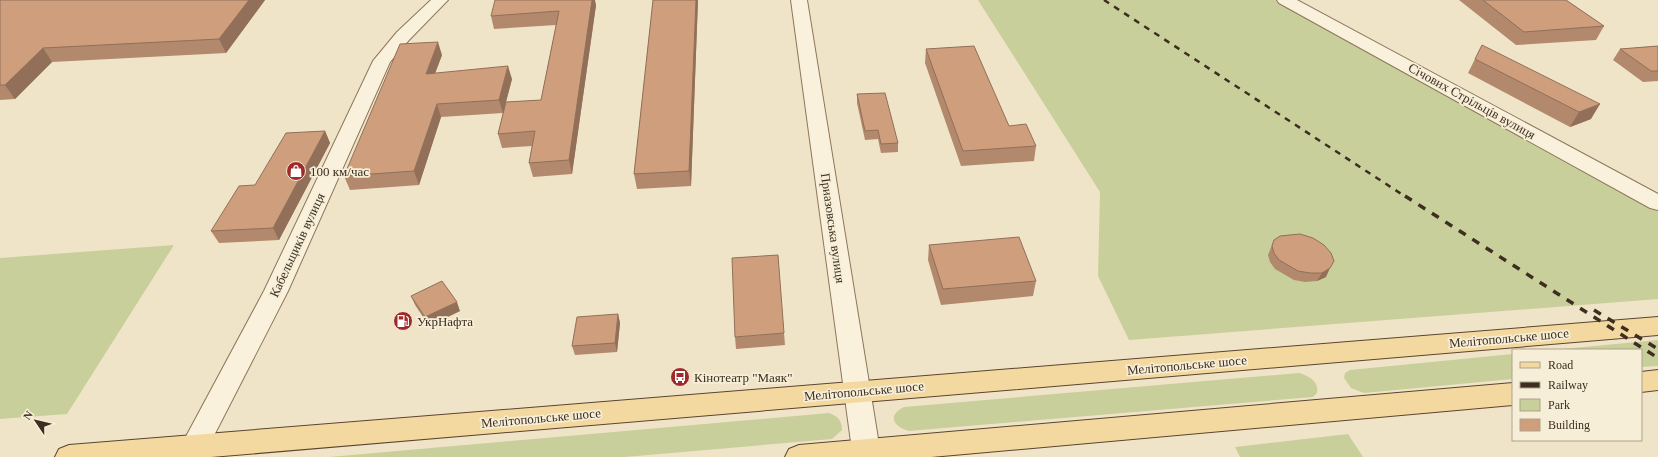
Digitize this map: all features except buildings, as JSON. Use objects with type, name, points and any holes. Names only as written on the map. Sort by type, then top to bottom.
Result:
[{"type":"main road","name":"Мелітопольське шосе","points":[[69,457],[192,452],[857,392],[1658,326]]},
{"type":"main road","points":[[1642,382],[1658,380]]},
{"type":"main road","points":[[799,457],[867,454],[1512,394]]},
{"type":"street","name":"Кабельщиків вулиця","points":[[192,452],[276,291],[382,61],[403,36],[440,0]]},
{"type":"street","name":"Приазовська вулиця","points":[[799,0],[867,454]]},
{"type":"street","name":"Січових Стрільців вулиця","points":[[1285,0],[1658,203]]},
{"type":"green space","points":[[978,0],[1276,0],[1658,211],[1658,299],[1129,340],[1098,276],[1100,192]]},
{"type":"green space","points":[[174,245],[67,414],[0,419],[0,258]]},
{"type":"green space","points":[[1658,340],[1658,366],[1642,367],[1642,349],[1563,349]]},
{"type":"green space","points":[[1512,354],[1512,379],[1364,393],[1351,388],[1344,378],[1345,373],[1350,370]]},
{"type":"green space","points":[[1299,373],[1310,377],[1315,382],[1317,393],[1313,397],[909,431],[899,427],[894,420],[895,414],[904,407]]},
{"type":"green space","points":[[829,413],[839,419],[842,427],[842,430],[832,439],[625,457],[329,457]]},
{"type":"green space","points":[[1348,434],[1363,457],[1240,457],[1235,447]]},
{"type":"railway","points":[[1104,0],[1406,197]]},
{"type":"railway","points":[[1405,196],[1658,358]]},
{"type":"railway","points":[[1594,310],[1658,349]]},
{"type":"place","name":"100 км/час","points":[[296,171]]},
{"type":"place","name":"УкрНафта","points":[[403,321]]},
{"type":"place","name":"Кінотеатр \"Маяк\"","points":[[680,377]]}]
